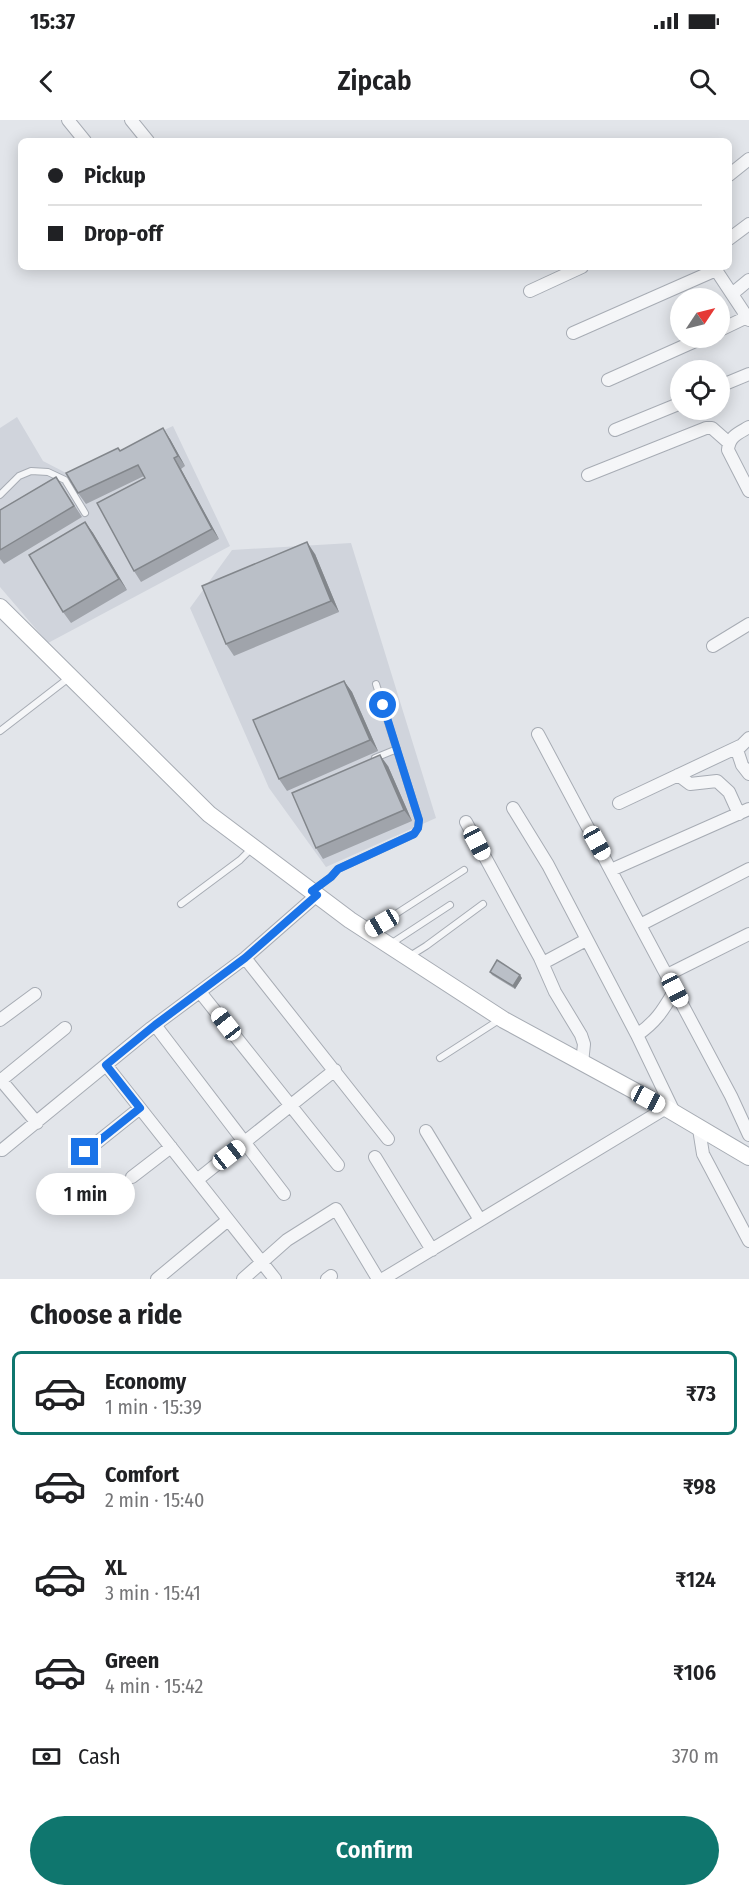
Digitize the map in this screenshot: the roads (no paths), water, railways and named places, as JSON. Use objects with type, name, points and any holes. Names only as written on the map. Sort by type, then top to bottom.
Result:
[{"type":"main road","points":[[0,607],[209,814],[368,932],[502,1018],[749,1157]]},
{"type":"street","points":[[68,120],[83,138]]},
{"type":"street","points":[[131,120],[146,138]]},
{"type":"street","points":[[732,173],[749,159]]},
{"type":"street","points":[[732,237],[749,224]]},
{"type":"street","points":[[530,291],[576,270]]},
{"type":"street","points":[[573,333],[711,270]]},
{"type":"street","points":[[716,270],[748,318],[730,326]]},
{"type":"street","points":[[732,294],[749,280]]},
{"type":"street","points":[[608,380],[680,348]]},
{"type":"street","points":[[730,382],[749,374]]},
{"type":"street","points":[[615,430],[670,408]]},
{"type":"street","points":[[747,484],[728,450],[732,437],[749,427]]},
{"type":"street","points":[[588,476],[706,428],[712,428],[729,443]]},
{"type":"street","points":[[713,646],[749,624]]},
{"type":"street","points":[[538,734],[731,1096],[749,1136]]},
{"type":"street","points":[[744,742],[737,750],[749,774]]},
{"type":"street","points":[[619,803],[744,742]]},
{"type":"street","points":[[611,870],[744,811],[717,781],[690,784],[678,775]]},
{"type":"street","points":[[383,1279],[480,1220],[671,1112],[637,1035],[538,847],[513,808]]},
{"type":"street","points":[[466,822],[543,963],[555,992],[581,1035],[584,1044],[582,1063]]},
{"type":"street","points":[[640,925],[749,869]]},
{"type":"street","points":[[2,1150],[155,1025],[245,958],[315,893]]},
{"type":"street","points":[[667,975],[749,934]]},
{"type":"street","points":[[543,963],[586,940]]},
{"type":"street","points":[[245,958],[388,1139]]},
{"type":"street","points":[[637,1035],[657,1019],[675,990]]},
{"type":"street","points":[[200,992],[338,1165]]},
{"type":"street","points":[[0,1020],[35,994]]},
{"type":"street","points":[[155,1025],[284,1194]]},
{"type":"street","points":[[37,1123],[0,1080],[65,1028]]},
{"type":"street","points":[[106,1065],[275,1279]]},
{"type":"street","points":[[197,1180],[335,1070]]},
{"type":"street","points":[[85,1152],[140,1108]]},
{"type":"street","points":[[699,1129],[703,1154],[749,1241]]},
{"type":"street","points":[[426,1131],[480,1220]]},
{"type":"street","points":[[132,1176],[171,1148]]},
{"type":"street","points":[[375,1157],[432,1250]]},
{"type":"street","points":[[243,1279],[286,1240],[336,1209],[378,1279]]},
{"type":"street","points":[[157,1279],[228,1220]]},
{"type":"lane","points":[[0,495],[20,476],[32,471],[48,472],[65,480],[85,513]]},
{"type":"lane","points":[[0,731],[70,676]]},
{"type":"lane","points":[[315,893],[338,869],[414,834],[418,828],[419,820],[376,684]]},
{"type":"lane","points":[[364,763],[397,749]]},
{"type":"lane","points":[[181,904],[240,860],[253,847]]},
{"type":"lane","points":[[368,932],[464,870]]},
{"type":"lane","points":[[407,957],[426,946],[483,904]]},
{"type":"lane","points":[[388,945],[450,905]]},
{"type":"lane","points":[[440,1058],[502,1018]]}]
